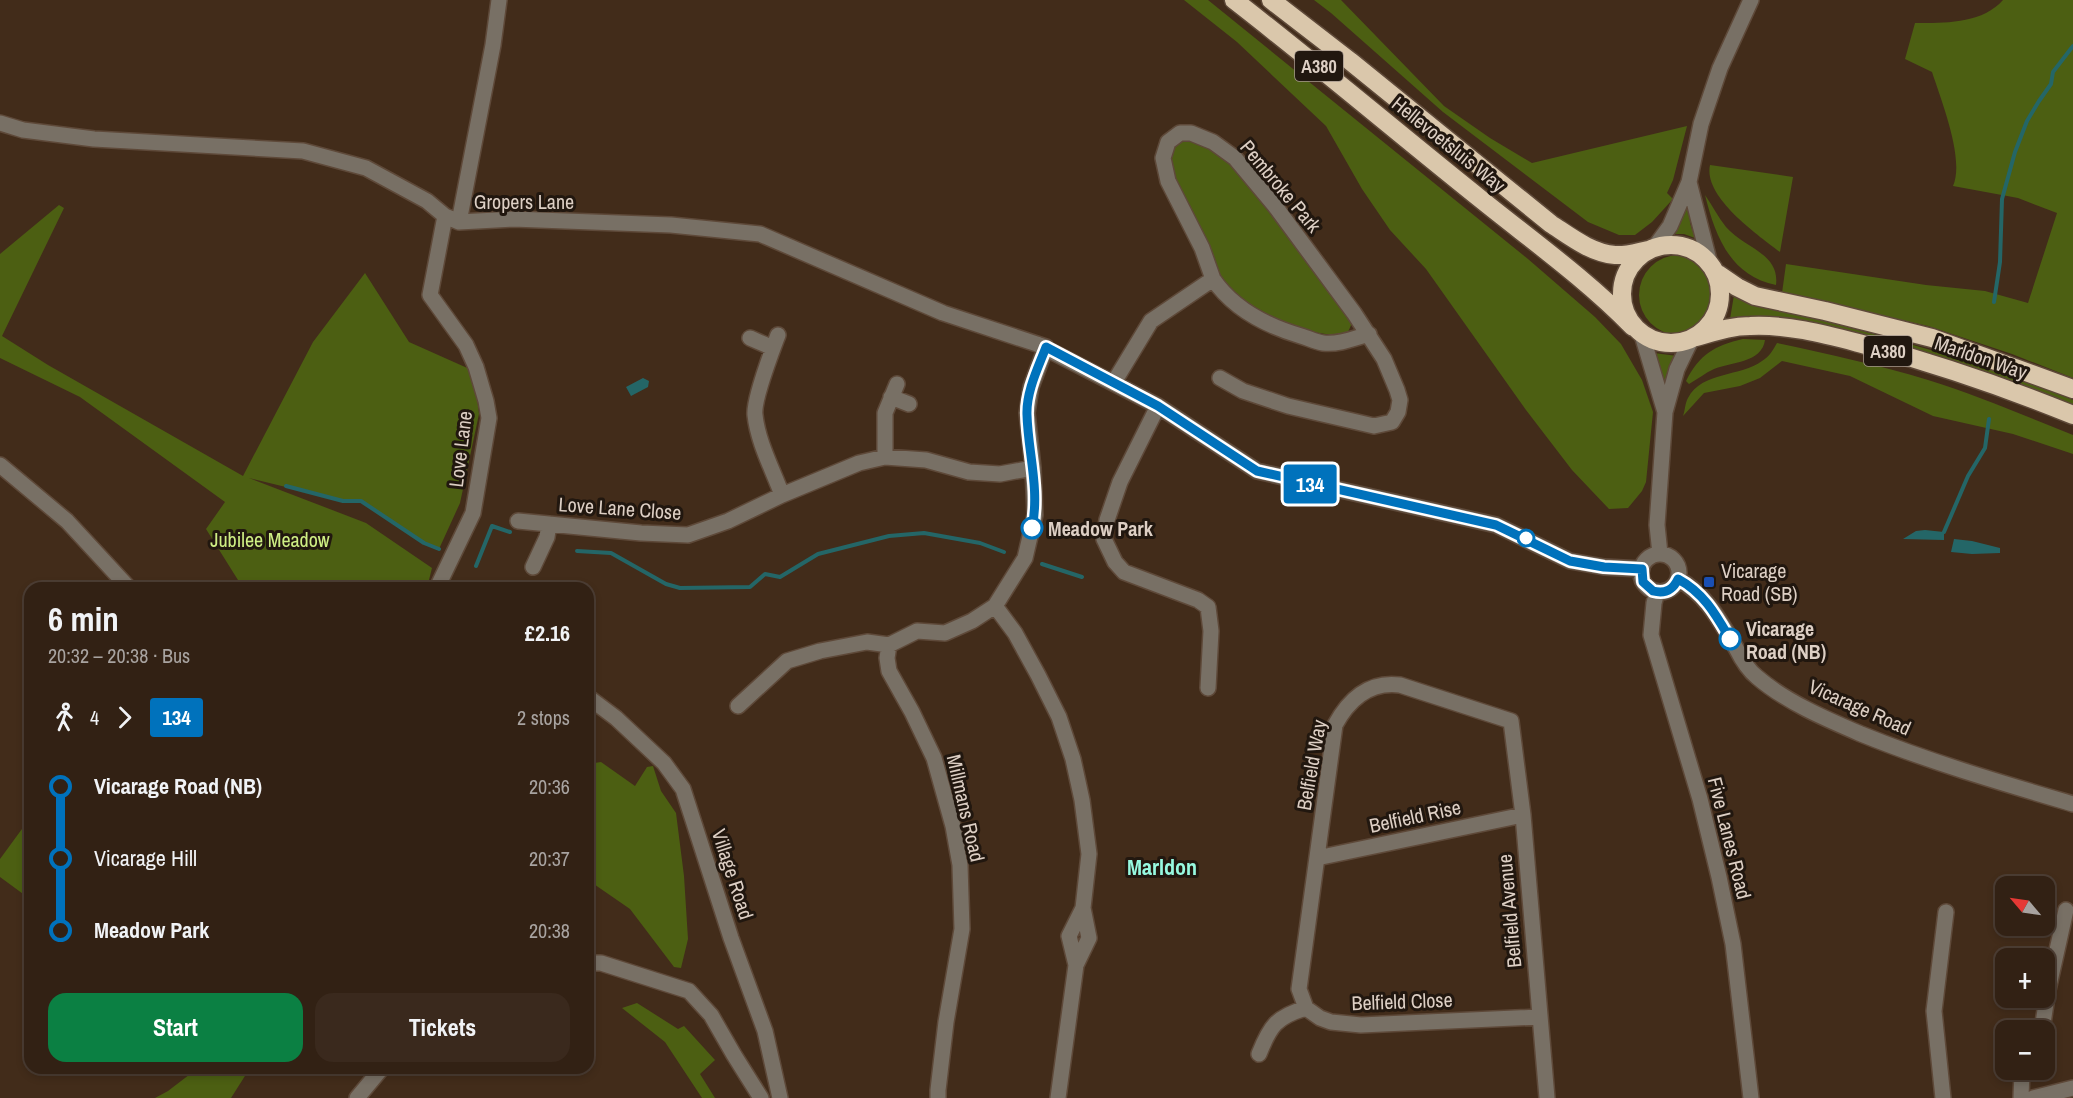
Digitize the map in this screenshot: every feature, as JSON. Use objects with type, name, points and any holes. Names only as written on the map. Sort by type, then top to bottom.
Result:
[{"type":"highway","name":"Hellevoetsluis Way","points":[[1234,0],[1302,52],[1601,295],[1638,331]]},
{"type":"highway","name":"Hellevoetsluis Way","points":[[1271,0],[1576,241],[1597,251],[1617,256],[1651,249]]},
{"type":"highway","points":[[1673,245],[1700,254],[1714,269],[1721,284],[1721,297],[1711,323],[1693,338],[1669,344],[1655,341],[1638,331],[1626,316],[1622,304],[1624,278],[1630,267],[1651,249],[1673,245]]},
{"type":"highway","name":"Marldon Way","points":[[1714,269],[1737,287],[1755,296],[1845,316],[1932,339],[2073,389]]},
{"type":"highway","name":"Marldon Way","points":[[1693,338],[1724,329],[1748,326],[1776,326],[1807,331],[1919,359],[1967,374],[2073,415]]},
{"type":"street","name":"Love Lane","points":[[440,582],[473,513],[489,418],[486,401],[471,356],[430,295],[452,219],[493,45],[499,0]]},
{"type":"street","points":[[1651,249],[1670,226],[1689,182],[1701,124],[1720,68],[1750,0]]},
{"type":"street","points":[[0,123],[23,130],[94,139],[303,152],[366,168],[427,201],[452,219]]},
{"type":"street","name":"Pembroke Park","points":[[1220,378],[1243,391],[1288,406],[1374,426],[1392,422],[1398,412],[1400,400],[1384,359],[1369,334],[1275,206],[1235,158],[1213,142],[1191,133],[1180,133],[1167,142],[1162,158],[1168,181],[1202,248],[1213,279],[1230,300],[1269,325],[1323,343],[1341,342],[1369,334]]},
{"type":"street","points":[[1689,182],[1714,269]]},
{"type":"street","name":"Gropers Lane","points":[[452,219],[524,219],[671,225],[760,234],[943,313],[1046,347]]},
{"type":"street","points":[[1121,386],[1151,321],[1213,279]]},
{"type":"street","points":[[1638,331],[1665,412]]},
{"type":"street","points":[[1004,332],[1046,347],[1158,406],[1257,471],[1496,525],[1570,561],[1604,567],[1642,569]]},
{"type":"street","points":[[750,338],[775,341],[755,413],[762,441],[782,495],[859,463],[885,457],[926,460],[969,472],[1000,474],[1033,468]]},
{"type":"street","points":[[1660,554],[1657,525],[1665,412],[1677,369],[1693,338]]},
{"type":"street","points":[[738,706],[787,661],[820,651],[867,642],[890,645],[917,630],[945,633],[972,621],[995,606],[1025,558],[1035,514],[1027,413],[1031,387],[1046,347]]},
{"type":"street","points":[[885,457],[885,413],[894,391],[909,404]]},
{"type":"street","points":[[1158,406],[1120,482],[1107,520],[1104,539],[1115,562],[1124,572],[1198,600],[1208,607],[1211,631],[1208,688]]},
{"type":"street","points":[[0,465],[67,521],[123,582]]},
{"type":"street","name":"Love Lane Close","points":[[519,521],[641,533],[688,535],[728,521],[782,495]]},
{"type":"street","points":[[533,567],[547,537],[549,524]]},
{"type":"street","points":[[1660,554],[1666,555],[1675,562],[1679,573],[1678,579],[1672,588],[1657,592],[1643,582],[1642,569],[1648,559],[1660,554]]},
{"type":"street","name":"Vicarage Road","points":[[1678,579],[1692,586],[1711,606],[1755,676],[1779,693],[1828,720],[1886,744],[1949,767],[2073,804]]},
{"type":"street","name":"Five Lanes Road","points":[[1657,592],[1651,635],[1700,799],[1719,877],[1733,944],[1751,1098]]},
{"type":"street","points":[[995,606],[1015,633],[1059,717],[1073,759],[1082,800],[1089,854],[1083,908],[1089,938],[1076,965],[1058,1098]]},
{"type":"street","name":"Millmans Road","points":[[890,645],[887,658],[889,671],[934,758],[953,826],[960,865],[962,929],[946,1022],[938,1098]]},
{"type":"street","name":"Belfield Way","points":[[1306,1008],[1299,989],[1335,725],[1341,714],[1362,693],[1386,683],[1400,685],[1511,721]]},
{"type":"street","name":"Village Road","points":[[594,702],[616,718],[664,764],[683,789],[731,938],[765,1031],[780,1098]]},
{"type":"street","name":"Belfield Avenue","points":[[1511,721],[1548,1098]]},
{"type":"street","name":"Belfield Rise","points":[[1317,858],[1522,815]]},
{"type":"street","points":[[2044,1020],[2066,910]]},
{"type":"street","points":[[1943,1098],[1934,1011],[1946,912]]},
{"type":"street","points":[[594,963],[601,963],[689,991],[711,1015],[761,1098]]},
{"type":"street","points":[[1258,1054],[1269,1030],[1278,1019],[1288,1013],[1306,1008]]},
{"type":"street","name":"Belfield Close","points":[[1306,1008],[1330,1022],[1361,1025],[1539,1017]]},
{"type":"street","points":[[357,1098],[366,1074]]},
{"type":"street","points":[[357,1098],[376,1074]]},
{"type":"street","points":[[2021,1098],[2022,1080]]},
{"type":"street","points":[[2033,1098],[2073,1088]]},
{"type":"green space","points":[[1184,0],[1208,0],[1528,259],[1595,317],[1621,344],[1642,380],[1653,412],[1646,482],[1642,491],[1628,508],[1609,509],[1572,470],[1526,410],[1426,269],[1390,230],[1362,189],[1326,126],[1237,42]]},
{"type":"green space","points":[[1314,0],[1341,0],[1444,106],[1490,138],[1532,163],[1687,126],[1673,180],[1667,193],[1673,199],[1652,222],[1635,235],[1619,235],[1588,222],[1443,112]]},
{"type":"green space","points":[[2003,0],[2073,0],[2073,378],[2012,354],[1928,326],[1782,293],[1786,264],[1926,285],[1985,291],[2028,303],[2057,213],[2018,198],[1953,186],[1956,174],[1954,145],[1932,72],[1905,59],[1915,23],[1950,22],[1974,18],[1994,8]]},
{"type":"green space","points":[[1188,139],[1208,147],[1228,161],[1284,231],[1352,323],[1348,332],[1338,336],[1294,329],[1260,313],[1233,296],[1219,274],[1176,187],[1169,151],[1175,141]]},
{"type":"green space","points":[[1710,165],[1793,177],[1780,252],[1746,225],[1723,202],[1710,177]]},
{"type":"green space","points":[[1705,195],[1726,227],[1767,258],[1776,274],[1776,285],[1747,273],[1727,252],[1714,225]]},
{"type":"green space","points":[[1689,202],[1690,223],[1695,238],[1675,234]]},
{"type":"green space","name":"Jubilee Meadow","points":[[59,205],[64,208],[2,336],[48,365],[243,476],[313,342],[365,273],[409,342],[474,371],[479,414],[460,503],[439,549],[424,543],[361,501],[343,501],[249,478],[366,523],[432,568],[428,582],[239,582],[206,529],[225,502],[80,397],[0,358],[0,254]]},
{"type":"green space","points":[[1671,255],[1687,255],[1708,266],[1719,287],[1719,303],[1708,324],[1687,335],[1671,335],[1657,329],[1645,317],[1639,303],[1639,287],[1645,273],[1657,261]]},
{"type":"green space","points":[[1734,295],[1749,302],[1913,345],[1994,370],[2073,400],[2073,406],[1763,317],[1730,319]]},
{"type":"green space","points":[[1743,339],[1765,340],[1763,348],[1752,357],[1714,369],[1689,384],[1686,381],[1696,364],[1709,352],[1724,344]]},
{"type":"green space","points":[[1777,343],[1891,369],[1983,399],[2073,435],[2073,454],[2013,434],[1933,416],[1850,376],[1782,361],[1760,378],[1740,386],[1704,393],[1683,416],[1687,400],[1694,389],[1712,379],[1753,366],[1767,357]]},
{"type":"green space","points":[[1654,353],[1677,356],[1666,389],[1660,367]]},
{"type":"green space","points":[[601,762],[635,786],[647,767],[653,766],[661,791],[676,813],[684,876],[688,939],[681,968],[674,967],[630,909],[594,884],[594,763]]},
{"type":"green space","points":[[24,826],[24,895],[0,877],[0,859]]},
{"type":"green space","points":[[637,1003],[678,1029],[684,1026],[715,1060],[700,1074],[715,1098],[702,1098],[665,1042],[622,1008]]},
{"type":"green space","points":[[190,1074],[246,1074],[231,1098],[155,1098]]},
{"type":"water","points":[[643,378],[649,381],[648,387],[631,396],[626,387]]},
{"type":"water","points":[[1916,531],[1944,532],[1944,540],[1903,539]]},
{"type":"water","points":[[1954,539],[2000,548],[2000,553],[1951,552]]},
{"type":"waterway","points":[[1994,302],[2000,262],[2002,199],[2015,152],[2027,121],[2051,84],[2053,72],[2073,46]]},
{"type":"waterway","points":[[1944,532],[1968,476],[1985,448],[1989,419]]},
{"type":"waterway","points":[[286,486],[343,501],[361,501],[424,543],[439,549]]},
{"type":"waterway","points":[[476,566],[492,526],[510,532]]},
{"type":"waterway","points":[[577,551],[611,553],[666,584],[680,588],[750,587],[765,574],[780,577],[818,554],[889,536],[924,533],[980,543],[1004,552]]},
{"type":"waterway","points":[[1042,564],[1082,577]]},
{"type":"bus line","name":"134","points":[[1032,528],[1035,514],[1033,468],[1027,413],[1031,387],[1046,347],[1158,406],[1257,471],[1496,525],[1570,561],[1604,567],[1642,569],[1643,582],[1653,591],[1667,591],[1676,584],[1678,579],[1692,586],[1711,606],[1730,639]]},
{"type":"place","name":"Meadow Park","points":[[1032,528]]},
{"type":"place","name":"Vicarage Road (SB)","points":[[1709,582]]},
{"type":"place","name":"Vicarage Road (NB)","points":[[1730,639]]},
{"type":"district","name":"Marldon","points":[[1162,867]]}]
